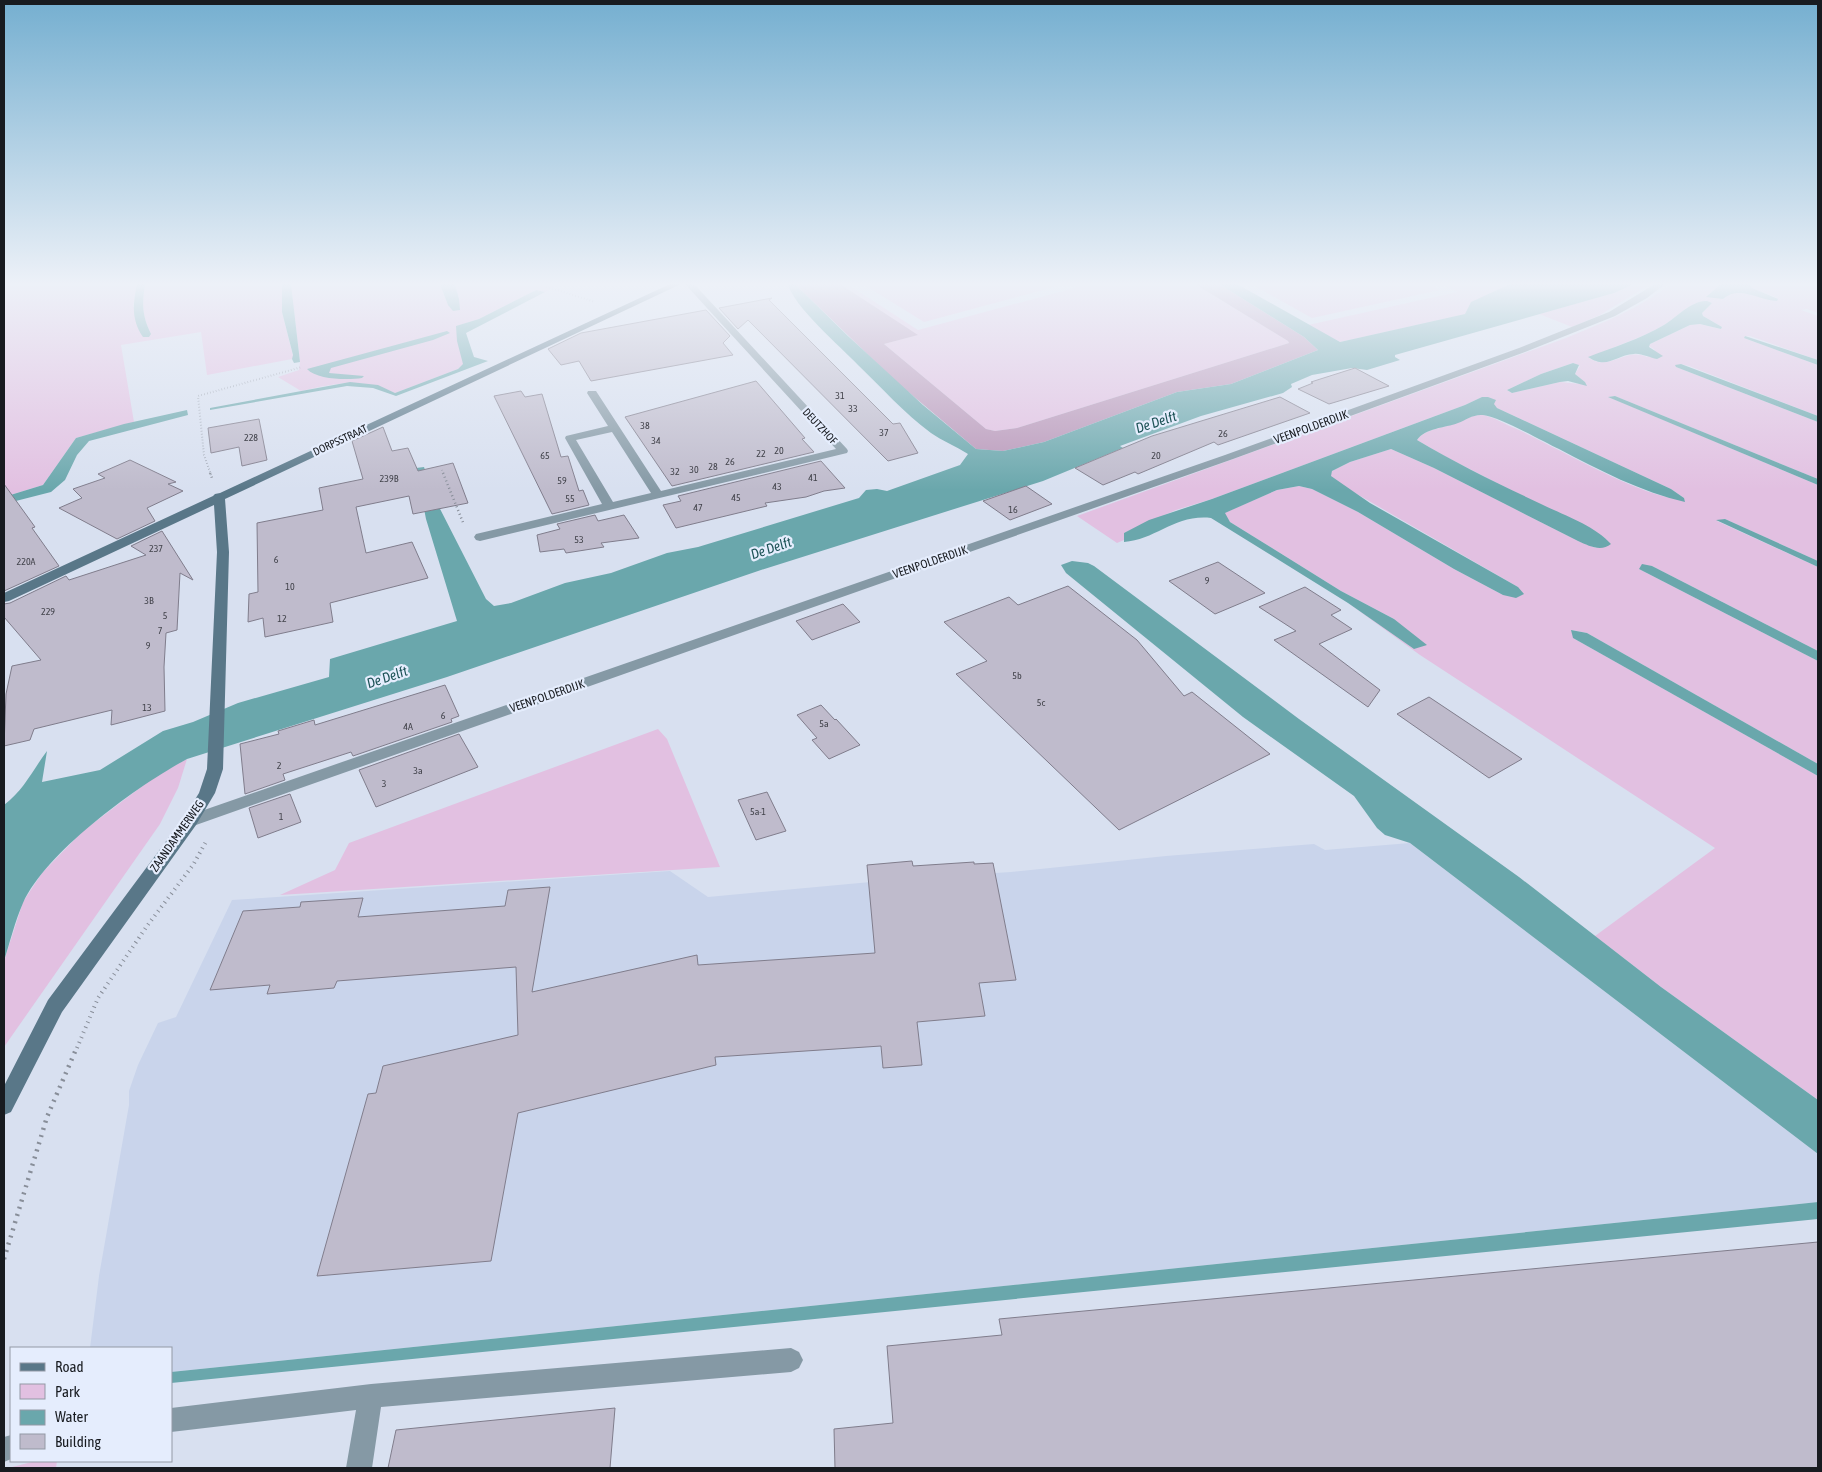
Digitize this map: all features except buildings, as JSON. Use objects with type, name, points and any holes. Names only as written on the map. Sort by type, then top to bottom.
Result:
[{"type":"street","name":"DORPSSTRAAT","points":[[4,598],[529,353]]},
{"type":"street","name":"DEUTZHOF","points":[[480,537],[843,451],[752,353]]},
{"type":"street","name":"VEENPOLDERDIJK","points":[[190,821],[1229,457],[1515,353]]},
{"type":"street","points":[[592,393],[658,495]]},
{"type":"street","points":[[609,506],[570,438],[613,428]]},
{"type":"street","name":"ZAANDAMMERWEG","points":[[4,1106],[55,1006],[190,821],[207,793],[215,769],[223,552],[219,496]]},
{"type":"street","points":[[172,1420],[371,1396],[791,1360]]},
{"type":"street","points":[[359,1468],[371,1396]]},
{"type":"path","points":[[219,496],[204,455],[198,396],[302,367]]},
{"type":"path","points":[[442,470],[469,536],[480,537]]},
{"type":"path","name":"ZAANDAMMERWEG","points":[[4,1259],[46,1117],[98,998],[147,926],[192,865],[216,825],[218,812]]},
{"type":"shaded area","points":[[866,353],[894,353],[986,429],[995,431],[1017,428],[1258,353],[1311,353],[1231,384],[1177,392],[1044,442],[1003,451],[976,449],[893,379]]},
{"type":"shaded area","points":[[1410,843],[1818,1154],[1818,1202],[172,1372],[172,1347],[90,1347],[99,1276],[129,1105],[129,1091],[138,1065],[158,1023],[176,1017],[232,900],[670,871],[708,897],[1314,844],[1325,850]]},
{"type":"green space","points":[[4,353],[122,353],[134,422],[76,438],[43,485],[4,497]]},
{"type":"green space","points":[[204,353],[292,353],[293,356],[292,359],[207,375]]},
{"type":"green space","points":[[299,353],[462,353],[464,364],[458,369],[395,393],[359,383],[337,384],[301,391],[278,377],[299,370]]},
{"type":"green space","points":[[894,353],[1258,353],[1017,428],[995,431],[986,429]]},
{"type":"green space","points":[[1526,353],[1602,353],[1589,358],[1597,362],[1604,362],[1631,355],[1647,357],[1652,353],[1784,353],[1818,365],[1818,416],[1689,366],[1681,364],[1676,367],[1818,422],[1818,479],[1615,396],[1609,397],[1818,485],[1818,561],[1725,519],[1717,521],[1818,567],[1818,651],[1652,566],[1639,569],[1818,661],[1818,764],[1587,633],[1572,630],[1573,638],[1818,776],[1818,1100],[1661,987],[1595,936],[1715,848],[1420,655],[1348,603],[1414,649],[1394,619],[1341,591],[1230,522],[1224,513],[1277,490],[1299,486],[1312,489],[1358,512],[1454,569],[1503,595],[1518,587],[1343,486],[1330,476],[1332,471],[1350,462],[1391,449],[1434,468],[1578,541],[1596,548],[1605,538],[1446,457],[1417,440],[1423,434],[1430,431],[1469,417],[1483,415],[1648,492],[1684,498],[1671,489],[1497,408],[1482,397],[1212,499],[1176,510],[1124,533],[1124,540],[1117,543],[1077,516]],"holes":[[[1573,363],[1580,366],[1575,374],[1585,382],[1580,384],[1560,382],[1512,393],[1507,390],[1541,374]]]},
{"type":"green space","points":[[1797,353],[1818,353],[1818,360]]},
{"type":"green space","points":[[658,729],[667,739],[720,867],[280,895],[335,870],[349,843]]},
{"type":"green space","points":[[187,759],[178,788],[160,824],[4,1047],[4,961],[23,902],[42,873],[83,831],[157,775]]},
{"type":"green space","points":[[32,1462],[57,1462],[56,1468],[8,1468]]},
{"type":"water","points":[[292,353],[299,353],[300,362],[294,363]]},
{"type":"water","points":[[367,353],[387,353],[331,368],[329,373],[364,376],[362,378],[341,379],[325,377],[312,373],[307,369]]},
{"type":"water","points":[[460,353],[473,353],[474,357],[488,361],[396,396],[373,388],[347,386],[210,410],[210,408],[350,382],[378,385],[395,393],[458,369],[463,364]]},
{"type":"water","name":"De Delft","points":[[846,353],[866,353],[923,405],[976,449],[1003,451],[1044,442],[1177,392],[1231,384],[1311,353],[1403,353],[1395,355],[1400,360],[1367,370],[1352,368],[1312,375],[1291,384],[1292,387],[1283,393],[1201,416],[1120,446],[1123,448],[1043,481],[761,570],[447,677],[187,759],[119,803],[72,842],[52,862],[35,883],[23,903],[4,961],[4,805],[22,787],[47,751],[42,782],[100,770],[163,731],[193,722],[238,703],[329,677],[330,659],[457,621],[426,519],[416,468],[424,467],[436,501],[486,599],[494,606],[511,603],[565,583],[611,573],[667,553],[698,547],[859,498],[866,490],[877,489],[887,491],[960,465],[968,454],[931,433],[902,409]]},
{"type":"water","points":[[1599,353],[1658,353],[1663,356],[1657,359],[1634,354],[1606,362],[1595,361],[1588,357]]},
{"type":"water","points":[[1784,353],[1796,353],[1818,360],[1818,365]]},
{"type":"water","points":[[1573,363],[1579,365],[1575,374],[1587,386],[1568,381],[1512,393],[1507,390],[1541,374]]},
{"type":"water","points":[[1681,364],[1818,416],[1818,422],[1675,365]]},
{"type":"water","points":[[1615,396],[1818,479],[1818,485],[1608,397]]},
{"type":"water","points":[[1482,397],[1496,400],[1494,404],[1497,408],[1671,489],[1684,498],[1685,502],[1636,486],[1510,425],[1483,415],[1473,416],[1453,425],[1430,431],[1417,440],[1478,473],[1578,521],[1596,531],[1611,544],[1599,548],[1582,543],[1434,468],[1391,449],[1350,462],[1332,471],[1331,476],[1370,503],[1518,587],[1524,594],[1516,598],[1503,595],[1454,569],[1358,512],[1312,489],[1299,486],[1277,490],[1225,513],[1230,522],[1341,591],[1394,619],[1427,645],[1414,649],[1348,603],[1211,518],[1198,518],[1176,523],[1146,537],[1124,542],[1124,533],[1149,520],[1212,499]]},
{"type":"water","points":[[187,410],[188,415],[89,441],[77,455],[65,480],[51,492],[4,504],[4,497],[43,485],[76,438],[124,424]]},
{"type":"water","points":[[1725,519],[1818,561],[1818,567],[1716,520]]},
{"type":"water","points":[[1072,561],[1088,563],[1094,566],[1299,719],[1519,877],[1661,987],[1818,1100],[1818,1154],[1410,843],[1385,835],[1377,828],[1354,796],[1243,717],[1066,573],[1061,565]]},
{"type":"water","points":[[1642,564],[1652,566],[1818,651],[1818,661],[1639,569]]},
{"type":"water","points":[[1571,630],[1587,633],[1818,764],[1818,776],[1573,638]]},
{"type":"water","points":[[1818,1202],[1818,1219],[172,1383],[172,1372]]}]
